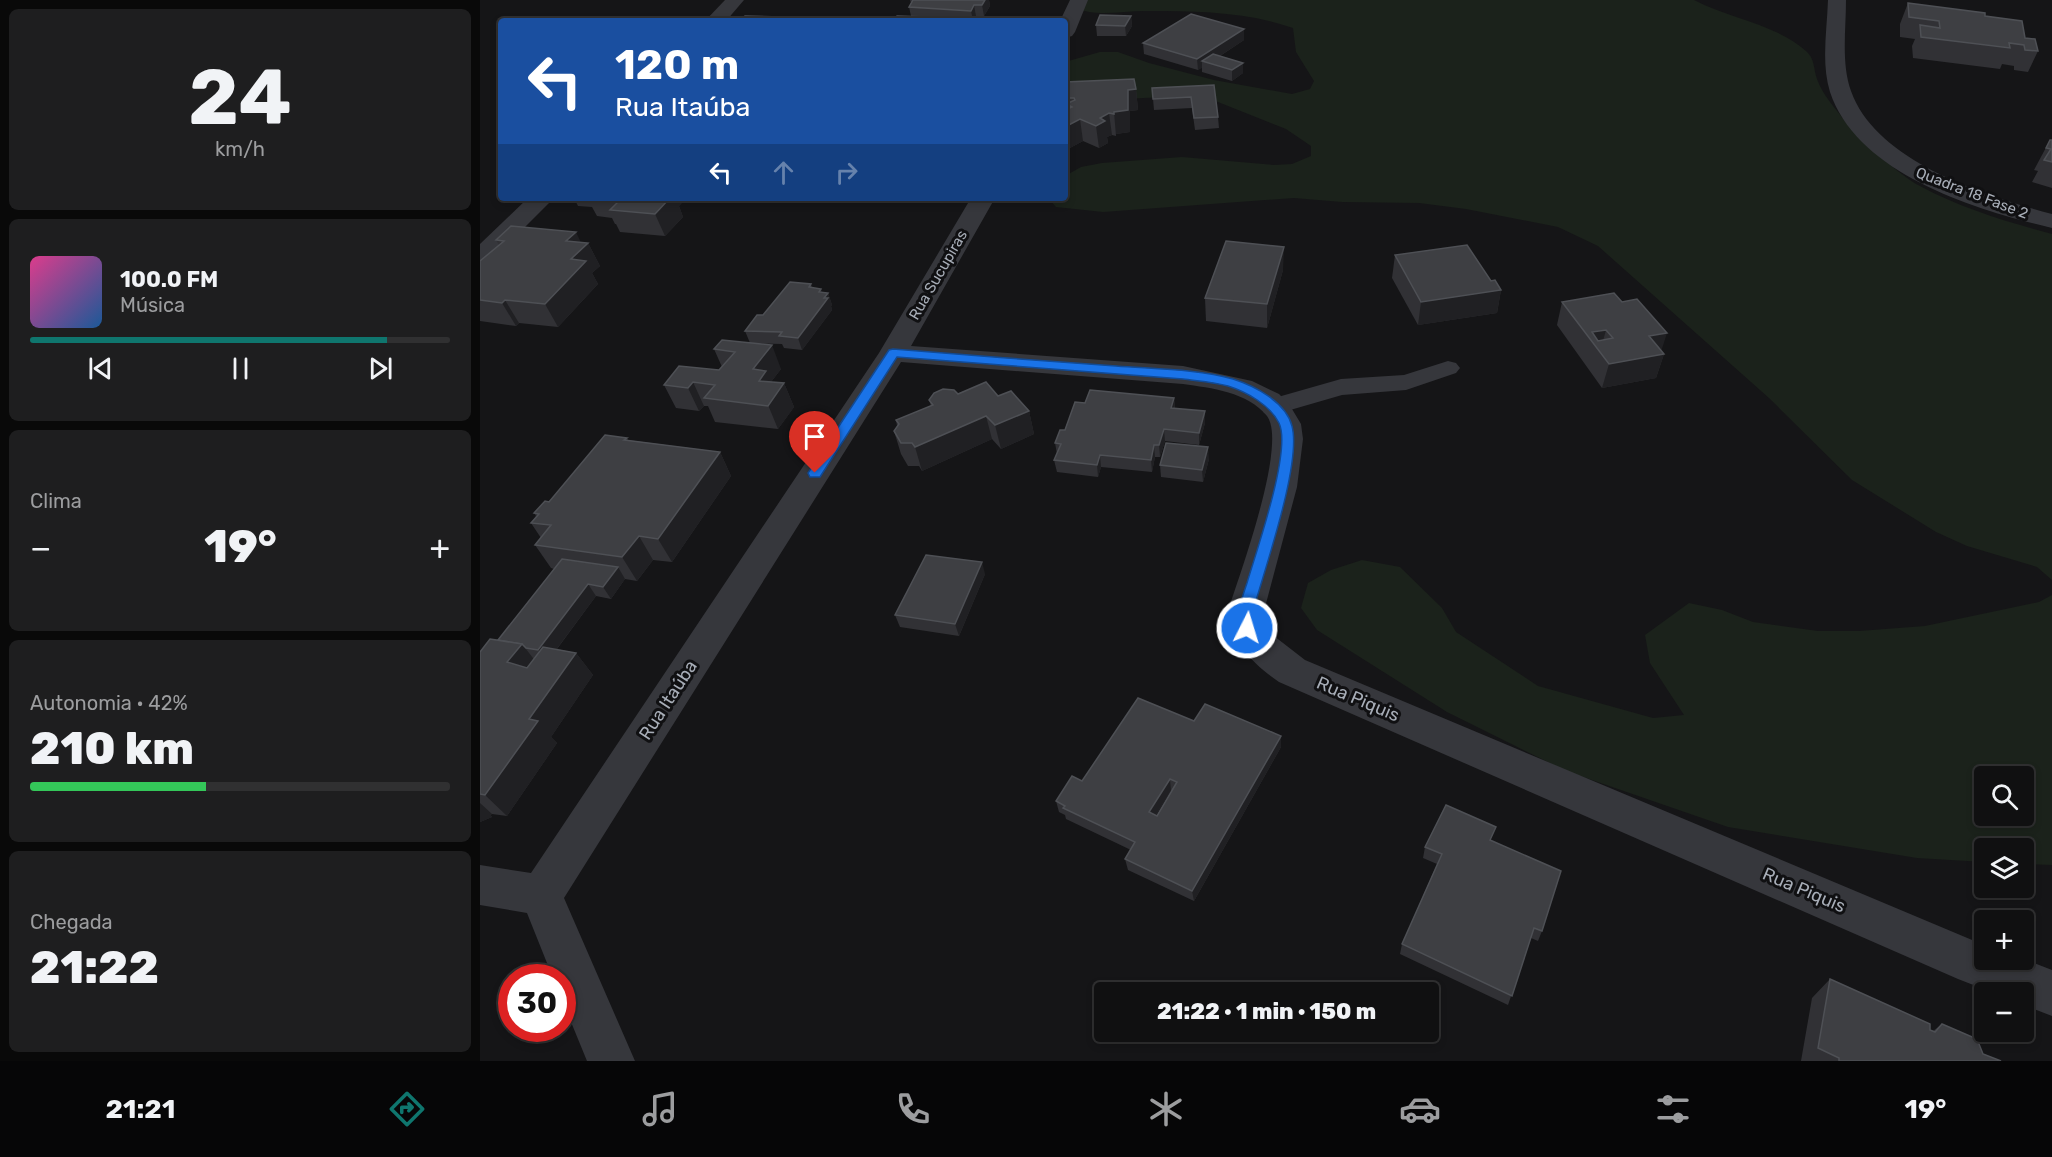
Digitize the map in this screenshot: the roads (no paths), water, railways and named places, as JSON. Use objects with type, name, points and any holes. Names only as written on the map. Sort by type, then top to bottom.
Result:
[{"type":"street","points":[[718,18],[735,0]]},
{"type":"street","points":[[1068,25],[1079,0]]},
{"type":"street","name":"Quadra 18 Fase 2","points":[[1837,0],[1838,76],[1846,105],[1859,127],[1883,150],[1917,172],[1971,195],[2052,221]]},
{"type":"street","points":[[480,258],[492,237],[538,201]]},
{"type":"street","name":"Rua Sucupiras","points":[[893,353],[981,201]]},
{"type":"street","name":"Rua Piquis","points":[[893,353],[1195,377],[1230,382],[1257,394],[1273,406],[1286,424],[1289,445],[1279,494],[1246,611],[1247,628],[1259,645],[1273,658],[1292,671],[1974,963],[2052,993]]},
{"type":"street","name":"Rua Itaúba","points":[[541,895],[893,353]]},
{"type":"street","points":[[480,885],[541,895],[611,1061]]},
{"type":"lane","points":[[1273,406],[1341,387],[1406,382],[1448,368]]}]
